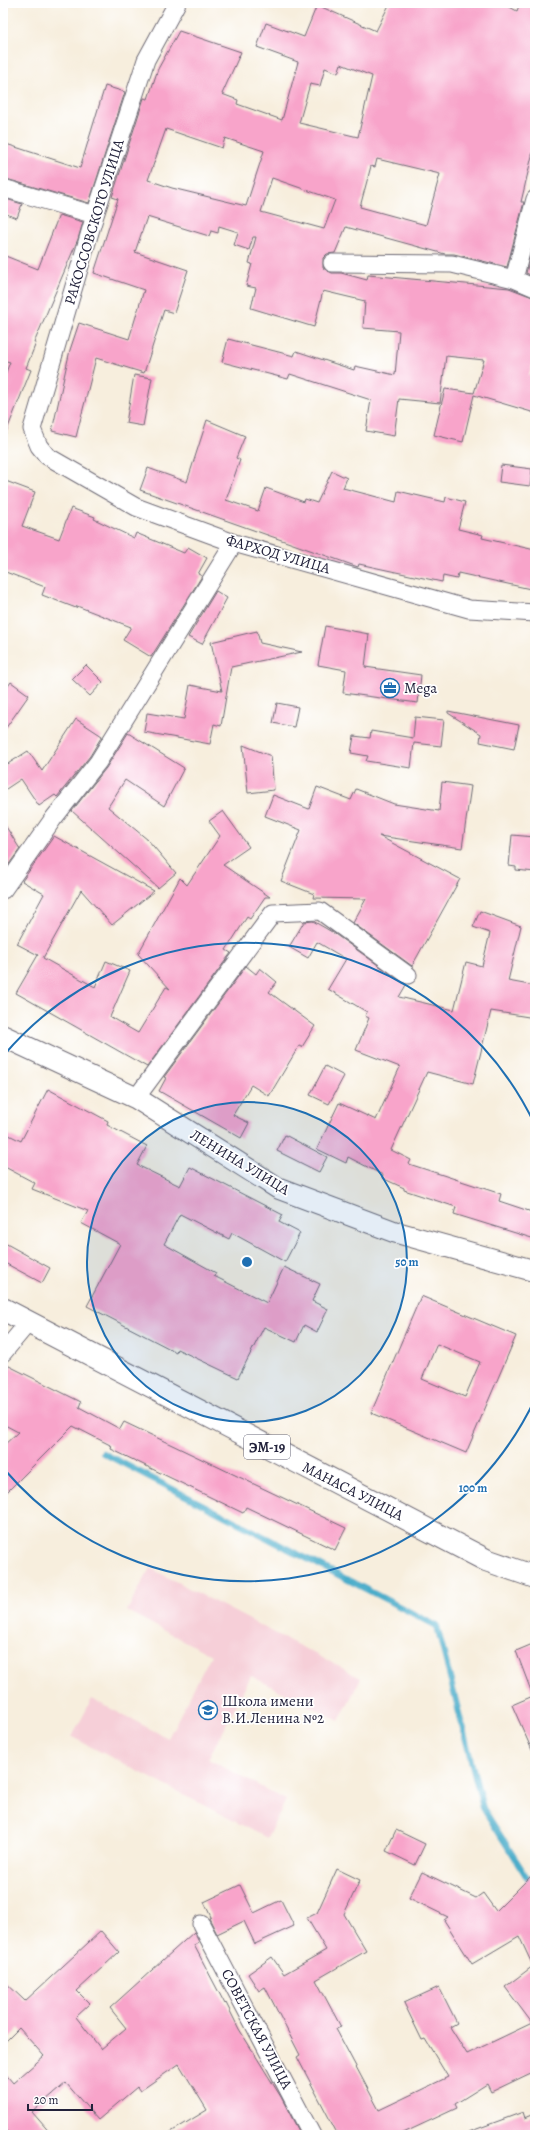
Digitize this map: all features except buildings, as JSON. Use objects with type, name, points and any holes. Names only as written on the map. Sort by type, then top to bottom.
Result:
[{"type":"main road","name":"МАНАСА УЛИЦА","points":[[3,1309],[486,1560],[535,1577]]},
{"type":"street","name":"РАКОССОВСКОГО УЛИЦА","points":[[39,446],[32,429],[95,216],[146,60],[177,3]]},
{"type":"street","points":[[3,188],[95,216]]},
{"type":"street","points":[[514,279],[535,199]]},
{"type":"street","points":[[332,263],[452,264],[514,279],[535,288]]},
{"type":"street","name":"ФАРХОД УЛИЦА","points":[[39,446],[47,456],[136,507],[234,543],[469,609],[535,612]]},
{"type":"street","points":[[3,890],[53,819],[98,762],[234,543]]},
{"type":"street","points":[[136,1098],[273,913],[320,911],[408,975]]},
{"type":"street","name":"ЛЕНИНА УЛИЦА","points":[[3,1036],[136,1098],[278,1188],[395,1232],[535,1271]]},
{"type":"street","points":[[3,1353],[28,1322]]},
{"type":"street","name":"СОВЕТСКАЯ УЛИЦА","points":[[201,1924],[312,2135]]},
{"type":"shaded area","name":"Школа имени В.И.Ленина №2","points":[[150,1568],[361,1678],[339,1721],[251,1676],[208,1759],[286,1800],[267,1838],[72,1737],[92,1699],[168,1738],[211,1655],[127,1611]]},
{"type":"waterway","points":[[103,1453],[437,1626],[483,1808],[535,1890]]},
{"type":"place","name":"Mega","points":[[390,688]]},
{"type":"place","name":"Школа имени В.И.Ленина №2","points":[[208,1710]]}]
